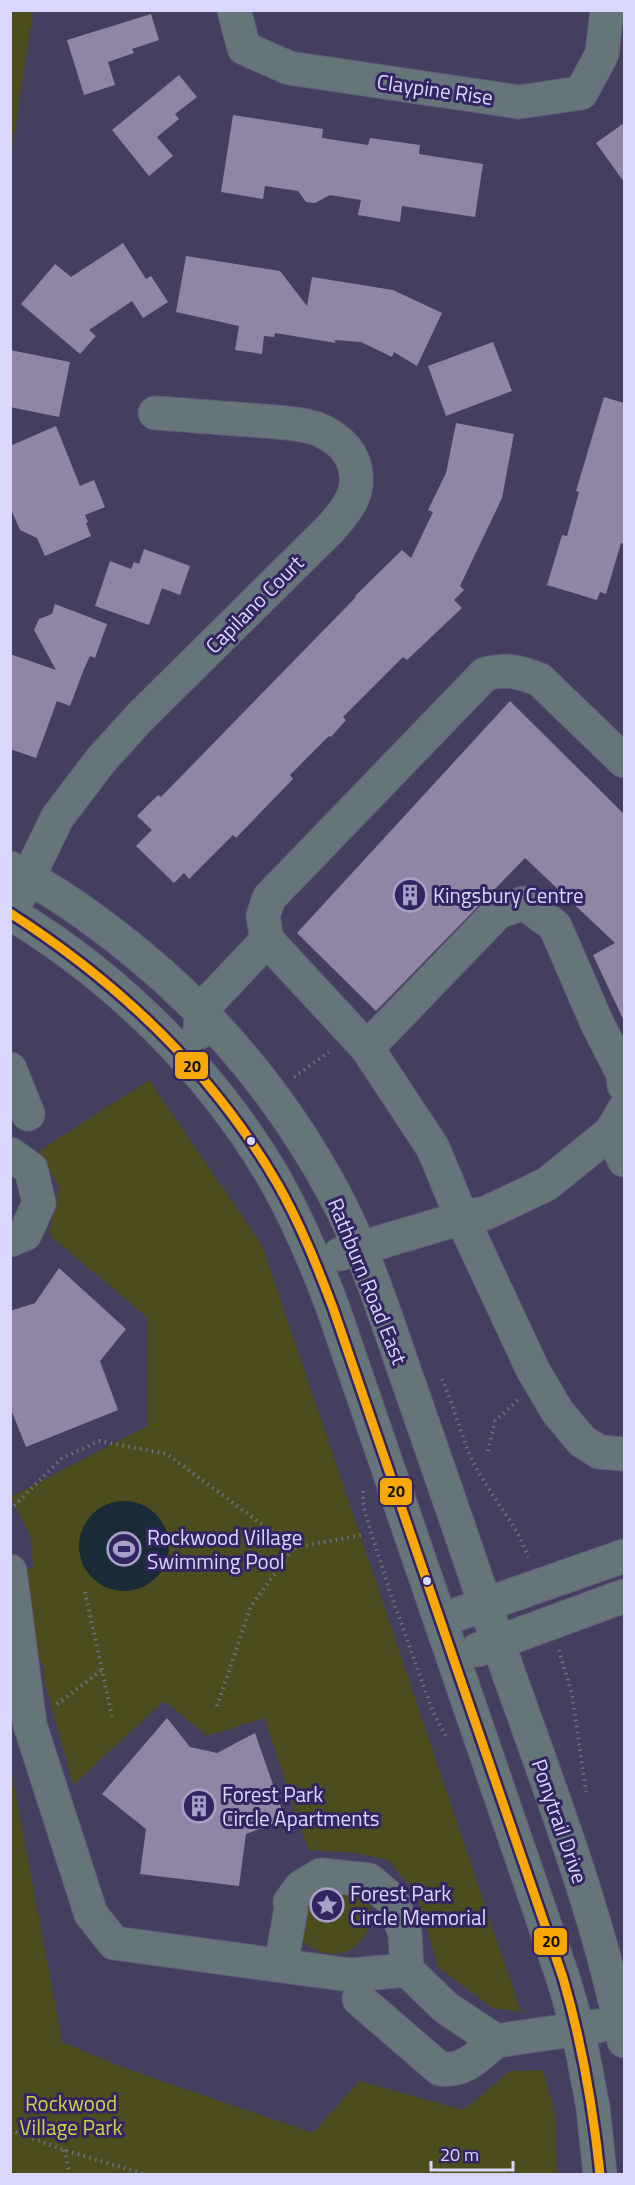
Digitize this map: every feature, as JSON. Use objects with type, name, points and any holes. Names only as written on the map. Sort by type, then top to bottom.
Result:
[{"type":"street","name":"Claypine Rise","points":[[234,10],[244,48],[289,68],[519,102],[580,93],[602,54],[607,10]]},
{"type":"street","name":"Capilano Court","points":[[11,914],[20,872],[101,760],[140,717],[330,529],[346,511],[355,494],[356,475],[351,457],[339,441],[316,429],[289,423],[155,413]]},
{"type":"street","points":[[624,761],[540,680],[512,670],[498,670],[485,674],[269,898],[263,916],[267,940],[360,1041],[433,1148],[462,1218],[539,1382],[557,1411],[582,1441],[599,1452],[624,1454]]},
{"type":"street","name":"Rathburn Road East","points":[[20,872],[115,935],[201,1010],[272,1093],[309,1150],[335,1195],[360,1249],[485,1605]]},
{"type":"street","points":[[360,1041],[498,912],[524,903],[555,926],[597,1023],[623,1074],[624,1085]]},
{"type":"street","name":"Rathburn Road East","points":[[11,914],[60,945],[121,994],[160,1030],[198,1073],[248,1139],[276,1182],[315,1262],[337,1318],[441,1620]]},
{"type":"street","points":[[198,1073],[201,1010],[267,940]]},
{"type":"street","points":[[10,1069],[28,1114]]},
{"type":"street","points":[[315,1262],[462,1218],[486,1213],[547,1184],[620,1134]]},
{"type":"street","points":[[10,1154],[31,1169],[39,1203],[25,1234],[10,1240]]},
{"type":"street","points":[[600,2175],[593,2107],[578,2029],[563,1978],[441,1620],[624,1556]]},
{"type":"street","points":[[10,1571],[30,1725],[91,1914],[114,1943],[350,1975],[407,1970]]},
{"type":"street","points":[[453,1658],[624,1596]]},
{"type":"street","name":"Ponytrail Drive","points":[[485,1605],[580,1880],[606,1962],[623,2032]]},
{"type":"street","points":[[281,1965],[291,1909],[290,1902],[301,1887],[321,1875],[369,1880],[392,1900],[405,1933],[407,1970],[446,2007],[496,2041]]},
{"type":"street","points":[[359,1999],[440,2069],[452,2070],[468,2065],[496,2041],[578,2029],[623,2032]]},
{"type":"path","points":[[272,1093],[360,1041]]},
{"type":"path","points":[[488,1451],[495,1421],[539,1382]]},
{"type":"path","points":[[10,1510],[62,1458],[99,1441],[167,1454],[294,1548]]},
{"type":"path","points":[[363,1481],[366,1516],[384,1574],[433,1712],[451,1743]]},
{"type":"path","points":[[217,1706],[251,1606],[294,1548],[361,1535]]},
{"type":"path","points":[[85,1592],[112,1716]]},
{"type":"path","points":[[560,1653],[572,1694],[587,1798]]},
{"type":"path","points":[[30,1725],[102,1670]]},
{"type":"path","points":[[10,2130],[144,2175]]},
{"type":"path","points":[[64,2150],[70,2175]]},
{"type":"green space","points":[[10,11],[33,11],[11,155]]},
{"type":"green space","points":[[149,1080],[262,1245],[521,2012],[492,2008],[438,1967],[417,1894],[388,1860],[356,1853],[308,1850],[264,1718],[207,1736],[164,1701],[73,1785],[45,1684],[42,1662],[34,1662],[23,1569],[33,1568],[30,1535],[10,1497],[147,1426],[147,1317],[49,1235],[59,1188],[39,1151]]},
{"type":"green space","name":"Rockwood Village Park","points":[[10,1764],[62,2042],[124,2068],[313,2133],[359,2081],[463,2110],[510,2071],[543,2070],[555,2115],[557,2174],[11,2174]]},
{"type":"green space","points":[[310,1879],[368,1897],[370,1914],[368,1929],[361,1941],[350,1949],[338,1953],[324,1953],[310,1947],[297,1935]]},
{"type":"water","name":"Rockwood Village Swimming Pool","points":[[124,1501],[141,1504],[156,1514],[166,1529],[169,1546],[166,1563],[156,1578],[141,1588],[124,1591],[107,1588],[92,1578],[82,1563],[79,1546],[82,1529],[92,1514],[107,1504]]},
{"type":"building","points":[[151,14],[159,40],[132,49],[134,53],[108,62],[115,85],[84,95],[67,40]]},
{"type":"building","points":[[179,75],[197,97],[175,114],[179,119],[157,137],[173,156],[149,176],[112,130]]},
{"type":"building","points":[[233,115],[323,129],[322,138],[368,145],[370,138],[420,145],[419,154],[483,164],[475,217],[402,206],[400,222],[358,215],[361,200],[330,195],[315,203],[306,202],[298,191],[265,186],[263,199],[221,192]]},
{"type":"building","points":[[624,123],[624,182],[596,143]]},
{"type":"building","points":[[123,243],[146,279],[151,276],[168,302],[143,318],[132,301],[89,330],[96,336],[80,354],[21,304],[55,264],[71,277]]},
{"type":"building","points":[[186,256],[280,271],[307,306],[312,277],[393,290],[442,313],[417,366],[394,352],[392,357],[361,342],[334,340],[336,343],[275,333],[274,337],[264,336],[262,354],[235,350],[239,326],[176,312]]},
{"type":"building","points":[[493,342],[512,391],[446,416],[428,366]]},
{"type":"building","points":[[10,350],[70,362],[59,417],[10,407]]},
{"type":"building","points":[[604,397],[624,403],[624,544],[621,543],[606,594],[600,592],[597,600],[547,585],[562,535],[567,536],[579,492],[576,491]]},
{"type":"building","points":[[456,423],[514,434],[502,498],[460,586],[464,590],[454,600],[462,608],[407,660],[403,657],[343,717],[346,720],[331,737],[329,736],[290,775],[293,779],[236,838],[233,835],[189,879],[184,873],[174,883],[136,846],[152,830],[137,816],[158,795],[161,797],[402,550],[411,558],[433,512],[428,510],[446,473]]},
{"type":"building","points":[[56,426],[80,486],[94,480],[105,507],[85,515],[91,536],[45,556],[37,538],[20,530],[10,507],[10,446]]},
{"type":"building","points":[[144,549],[190,566],[180,595],[162,588],[149,625],[95,606],[110,561],[131,569],[134,562],[139,564]]},
{"type":"building","points":[[55,604],[107,624],[95,658],[90,656],[70,706],[57,701],[36,758],[10,749],[10,654],[56,670],[34,630],[39,619],[52,614]]},
{"type":"building","name":"Kingsbury Centre","points":[[510,701],[624,814],[624,1021],[593,955],[615,943],[525,858],[376,1011],[297,933]]},
{"type":"building","points":[[59,1268],[126,1329],[100,1361],[118,1410],[26,1447],[10,1407],[10,1311],[35,1303]]},
{"type":"building","name":"Forest Park Circle Apartments","points":[[167,1718],[190,1747],[217,1753],[255,1733],[285,1819],[246,1834],[239,1886],[140,1874],[146,1829],[102,1794]]},
{"type":"transit line","name":"20","points":[[10,913],[89,969],[160,1032],[193,1067],[251,1142],[277,1183],[301,1229],[333,1308],[563,1978],[586,2075],[600,2174]]},
{"type":"place","name":"Kingsbury Centre","points":[[410,895]]},
{"type":"place","name":"Rockwood Village Swimming Pool","points":[[124,1549]]},
{"type":"place","name":"Forest Park Circle Apartments","points":[[199,1806]]},
{"type":"place","name":"Forest Park Circle Memorial","points":[[327,1905]]}]
